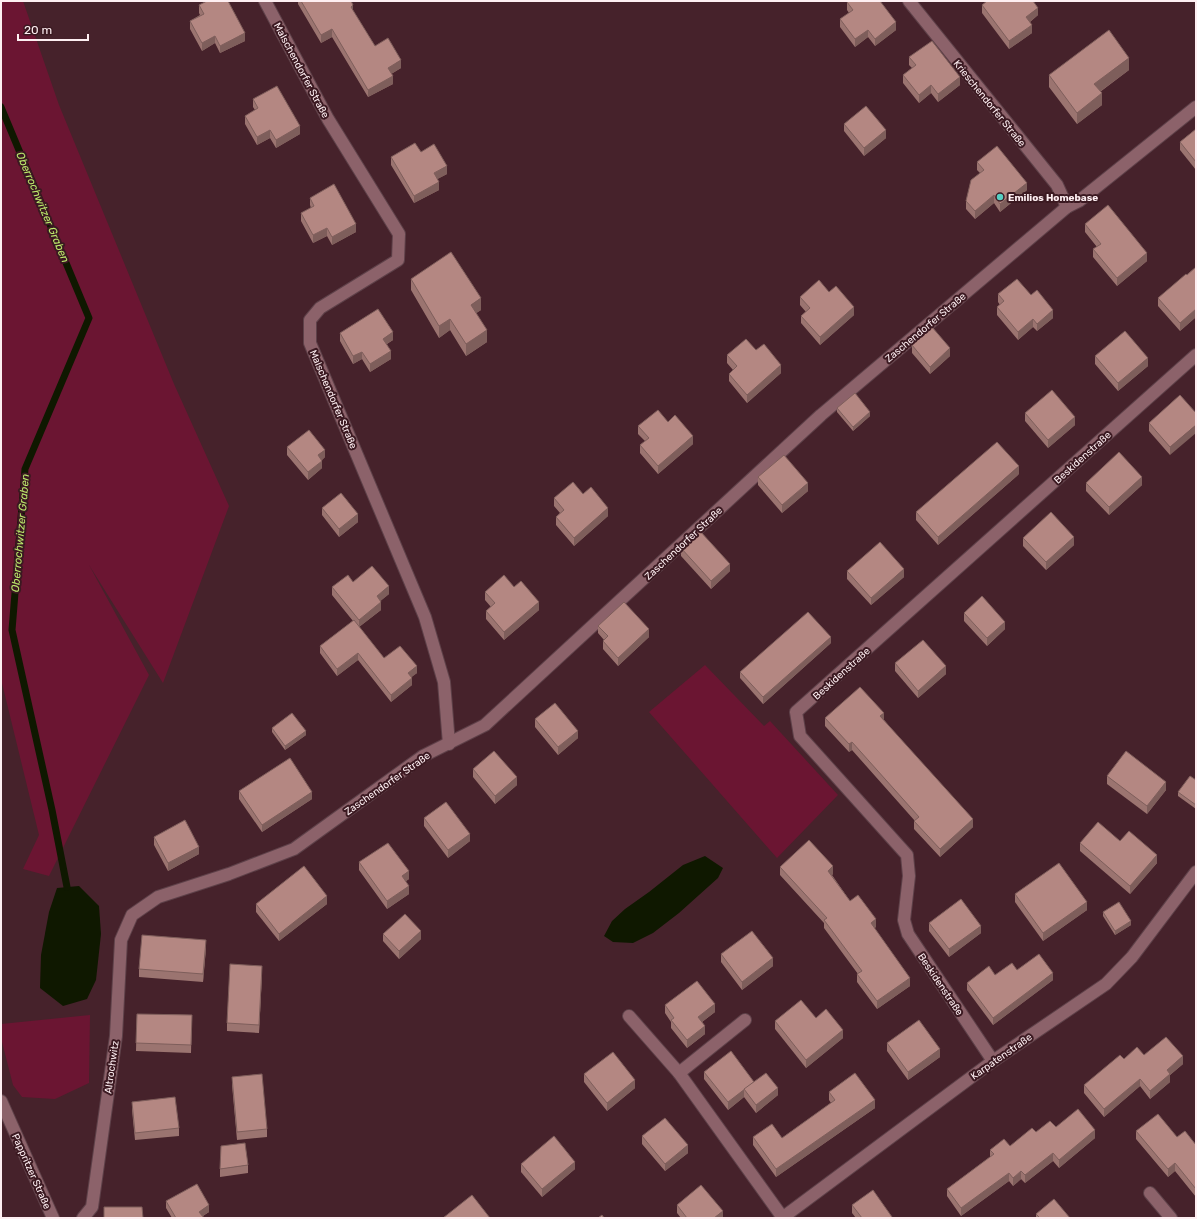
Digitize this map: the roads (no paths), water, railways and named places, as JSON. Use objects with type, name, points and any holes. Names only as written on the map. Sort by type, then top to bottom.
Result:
[{"type":"street","name":"Malschendorfer Straße","points":[[265,1],[328,119],[399,234],[398,260],[320,308],[310,320],[310,343],[425,617],[444,682],[449,744]]},
{"type":"street","name":"Krieschendorfer Straße","points":[[909,1],[1057,185],[1067,207]]},
{"type":"street","name":"Zaschendorfer Straße","points":[[132,915],[158,897],[229,874],[294,849],[423,756],[485,725],[822,415],[1067,207],[1079,201],[1196,107]]},
{"type":"street","name":"Beskidenstraße","points":[[993,1061],[908,934],[904,920],[909,876],[907,855],[800,736],[796,712],[1196,355]]},
{"type":"street","name":"Karpatenstraße","points":[[630,1016],[679,1073],[783,1218],[993,1061],[1106,984],[1132,957],[1196,872]]},
{"type":"street","name":"Altrochwitz","points":[[83,1218],[92,1207],[115,1043],[121,940],[132,915]]},
{"type":"street","points":[[679,1073],[745,1020]]},
{"type":"street","name":"Pappritzer Straße","points":[[1,1101],[53,1218]]},
{"type":"street","points":[[1150,1194],[1171,1218]]},
{"type":"waterway","name":"Oberrochwitzer Graben","points":[[1,107],[89,318],[25,469],[12,630],[52,810],[67,887]]},
{"type":"place","name":"Emilios Homebase","points":[[1000,197]]}]
